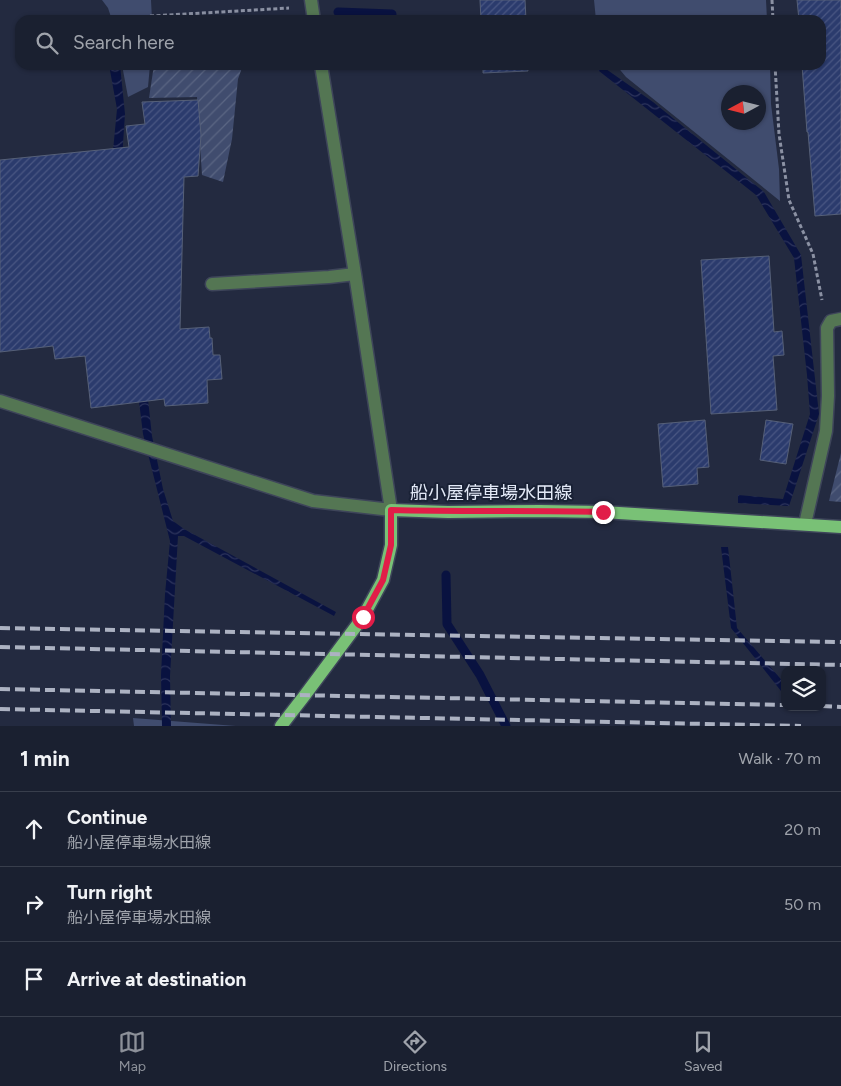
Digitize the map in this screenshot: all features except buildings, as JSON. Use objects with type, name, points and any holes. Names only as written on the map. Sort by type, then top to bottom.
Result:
[{"type":"main road","name":"船小屋停車場水田線","points":[[281,726],[363,617],[383,580],[391,545],[391,510],[603,512],[841,527]]},
{"type":"street","points":[[0,401],[313,501],[391,510],[356,274],[322,70]]},
{"type":"street","points":[[212,284],[356,274]]},
{"type":"street","points":[[805,524],[826,431],[828,328],[831,321],[841,320]]},
{"type":"path","points":[[772,0],[773,15]]},
{"type":"path","points":[[162,15],[311,3]]},
{"type":"path","points":[[775,70],[779,134],[789,200],[813,254],[828,328]]},
{"type":"shaded area","points":[[102,0],[151,0],[152,15],[110,15]]},
{"type":"shaded area","points":[[594,0],[766,0],[767,15],[596,15]]},
{"type":"shaded area","points":[[123,70],[150,70],[148,87],[128,97]]},
{"type":"shaded area","points":[[153,70],[241,70],[238,79],[232,139],[223,182],[202,175],[197,97],[149,98]]},
{"type":"shaded area","points":[[620,70],[770,70],[771,104],[779,169],[780,201],[626,77]]},
{"type":"shaded area","points":[[841,453],[841,502],[829,501]]},
{"type":"shaded area","points":[[133,718],[236,726],[134,726]]},
{"type":"water","points":[[110,70],[121,70],[125,114],[122,159],[152,436],[163,489],[173,521],[184,529],[336,612],[334,616],[184,536],[178,536],[170,676],[171,726],[162,726],[161,675],[170,541],[143,434],[112,161],[117,109]]},
{"type":"water","points":[[607,70],[653,102],[764,192],[801,255],[819,414],[789,506],[738,503],[738,495],[783,499],[810,414],[794,258],[756,195],[599,71]]},
{"type":"water","points":[[721,547],[728,547],[737,628],[781,679],[781,691],[731,628]]},
{"type":"waterway","points":[[338,12],[392,14]]},
{"type":"waterway","points":[[446,575],[447,624],[480,675],[506,726]]},
{"type":"railway","points":[[0,628],[841,642]]},
{"type":"railway","points":[[0,647],[841,665]]},
{"type":"railway","points":[[0,689],[781,705]]},
{"type":"railway","points":[[826,706],[841,707]]},
{"type":"railway","points":[[0,709],[801,726]]},
{"type":"route","points":[[363,617],[383,580],[391,545],[391,510],[603,512]]}]
